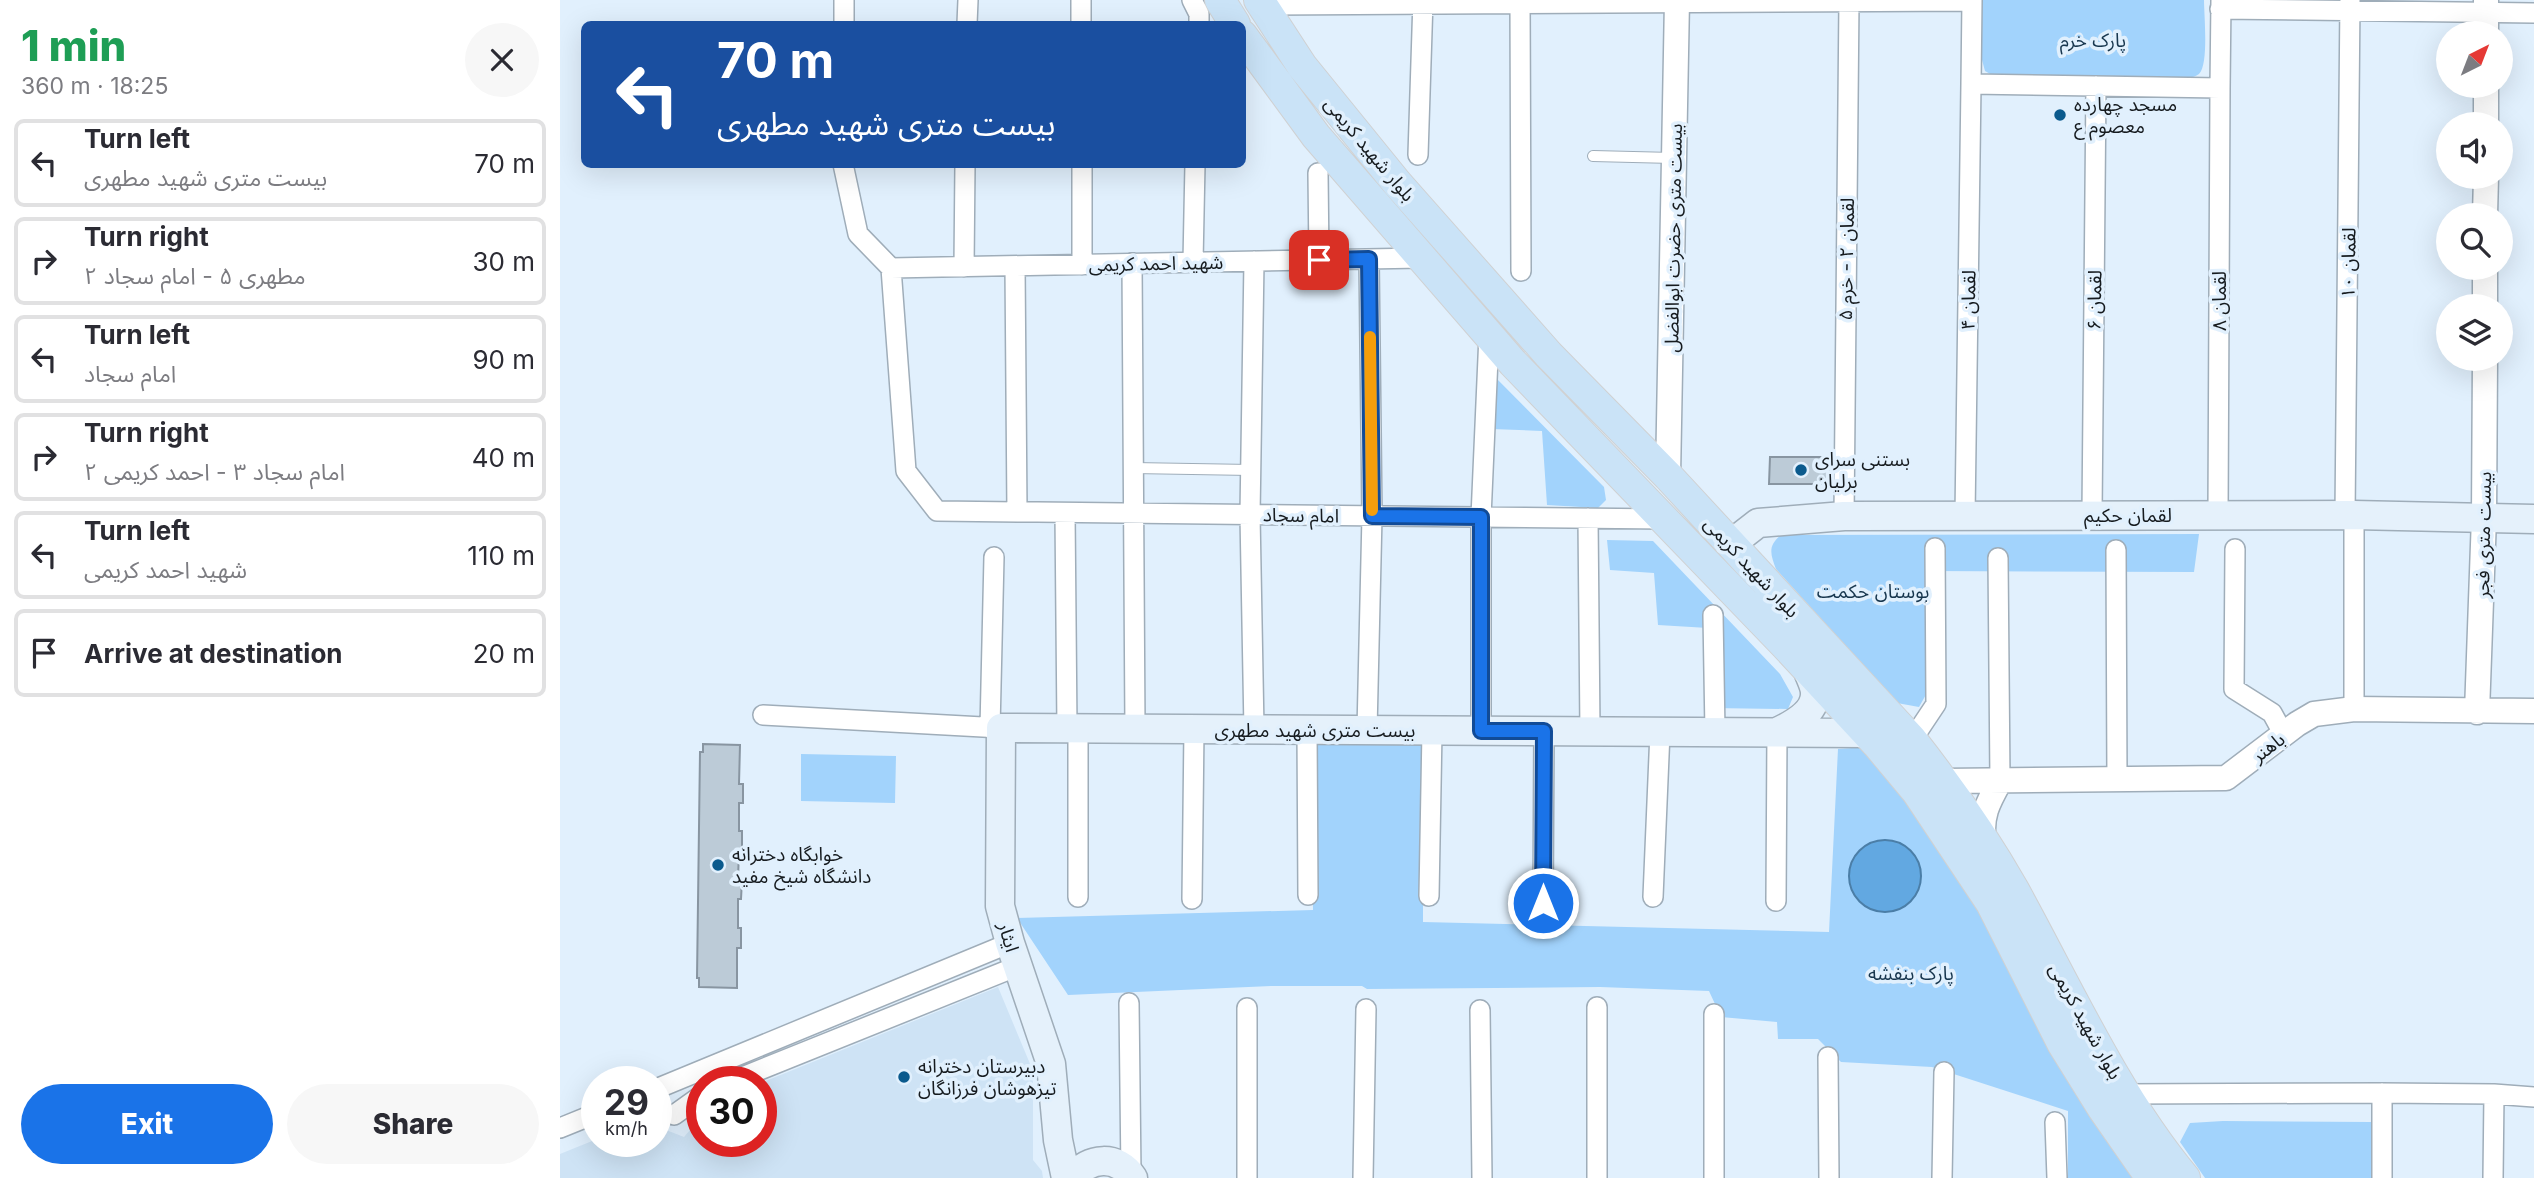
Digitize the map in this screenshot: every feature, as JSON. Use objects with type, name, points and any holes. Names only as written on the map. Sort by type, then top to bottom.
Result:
[{"type":"main road","name":"بلوار شهید کریمی","points":[[1260,3],[1302,66],[1396,183],[1549,355],[1668,476],[1912,740],[1944,781],[2012,886],[2126,1094],[2165,1155],[2185,1178]]},
{"type":"main road","points":[[1206,8],[1230,21]]},
{"type":"main road","name":"بلوار شهید کریمی","points":[[1246,41],[1315,136],[1489,335],[1808,671],[1917,792],[1991,904],[2062,1044],[2151,1178]]},
{"type":"main road","name":"لقمان حکیم","points":[[1731,544],[1758,523],[1844,516],[2349,515],[2534,519]]},
{"type":"main road","points":[[1777,732],[1793,724],[1812,706],[1815,694],[1808,671]]},
{"type":"main road","name":"بیست متری شهید مطهری","points":[[996,728],[1866,733]]},
{"type":"main road","name":"ایثار","points":[[996,728],[1000,906],[1051,1064],[1058,1140],[1071,1160],[1078,1164],[1075,1173]]},
{"type":"main road","points":[[1075,1173],[1105,1161],[1115,1163],[1139,1177]]},
{"type":"street","points":[[844,0],[844,21]]},
{"type":"street","points":[[967,21],[968,0]]},
{"type":"street","points":[[1081,0],[1081,21]]},
{"type":"street","name":"بیست متری حضرت ابوالفضل","points":[[1668,476],[1677,1]]},
{"type":"street","name":"لقمان ۲ - خرم ۵","points":[[1844,516],[1849,1]]},
{"type":"street","points":[[1260,3],[1972,1]]},
{"type":"street","name":"لقمان ۴","points":[[1965,516],[1972,1]]},
{"type":"street","points":[[1418,155],[1423,2]]},
{"type":"street","points":[[1520,2],[1521,271]]},
{"type":"street","points":[[2220,5],[2350,5],[2486,15],[2534,13]]},
{"type":"street","name":"لقمان ۸","points":[[2218,515],[2220,5]]},
{"type":"street","name":"لقمان ۱۰","points":[[2350,5],[2349,515],[2354,709]]},
{"type":"street","points":[[1971,84],[2220,88]]},
{"type":"street","name":"لقمان ۶","points":[[2092,514],[2096,86]]},
{"type":"street","points":[[845,168],[858,234],[891,268]]},
{"type":"street","points":[[964,267],[965,168]]},
{"type":"street","points":[[1082,168],[1082,265]]},
{"type":"street","points":[[1193,262],[1195,168]]},
{"type":"street","points":[[1318,173],[1319,260]]},
{"type":"street","name":"شهید احمد کریمی","points":[[891,268],[1421,258]]},
{"type":"street","points":[[1367,730],[1372,516],[1369,259]]},
{"type":"street","points":[[1254,261],[1250,515],[1254,730]]},
{"type":"street","points":[[1132,263],[1135,729]]},
{"type":"street","points":[[1014,266],[1017,512]]},
{"type":"street","name":"امام سجاد","points":[[891,268],[906,471],[937,512],[1664,519]]},
{"type":"street","points":[[1481,731],[1481,517],[1489,335]]},
{"type":"street","name":"بیست متری فجر","points":[[2477,712],[2484,517],[2485,371]]},
{"type":"street","points":[[1065,513],[1079,897]]},
{"type":"street","points":[[1588,518],[1590,732]]},
{"type":"street","points":[[1912,740],[1936,704],[1935,548]]},
{"type":"street","points":[[2235,549],[2234,690],[2272,713],[2284,735]]},
{"type":"street","points":[[2116,550],[2117,780]]},
{"type":"street","points":[[994,557],[996,728]]},
{"type":"street","points":[[1984,842],[1984,809],[2000,781],[1998,558]]},
{"type":"street","points":[[1713,615],[1715,732]]},
{"type":"street","name":"باهنر","points":[[1944,781],[2226,778],[2314,714],[2354,709],[2477,712],[2534,710]]},
{"type":"street","name":"بیست متری شهید مطهری","points":[[763,715],[996,728]]},
{"type":"street","points":[[1192,899],[1194,729]]},
{"type":"street","points":[[1307,730],[1308,895]]},
{"type":"street","points":[[1429,896],[1432,731]]},
{"type":"street","points":[[1543,903],[1544,731]]},
{"type":"street","points":[[1653,897],[1660,732]]},
{"type":"street","points":[[1776,901],[1777,732]]},
{"type":"street","points":[[766,1066],[1014,954]]},
{"type":"street","points":[[672,1082],[1014,954]]},
{"type":"street","points":[[1129,1003],[1139,1177]]},
{"type":"street","points":[[1597,1007],[1597,1178]]},
{"type":"street","points":[[1247,1009],[1247,1178]]},
{"type":"street","points":[[1363,1178],[1366,1009]]},
{"type":"street","points":[[1480,1010],[1482,1178]]},
{"type":"street","points":[[1714,1014],[1714,1178]]},
{"type":"street","points":[[1828,1057],[1829,1178]]},
{"type":"street","points":[[1942,1178],[1944,1072]]},
{"type":"street","points":[[2126,1094],[2382,1093],[2534,1097]]},
{"type":"street","points":[[2382,1093],[2382,1178]]},
{"type":"street","points":[[2493,1178],[2494,1094]]},
{"type":"street","points":[[674,1115],[686,1106]]},
{"type":"street","points":[[560,1128],[581,1119]]},
{"type":"street","points":[[2055,1122],[2057,1178]]},
{"type":"lane","points":[[1593,156],[1674,158]]},
{"type":"lane","points":[[1133,468],[1251,470]]},
{"type":"shaded area","points":[[1885,840],[1905,846],[1915,856],[1921,876],[1915,896],[1905,906],[1885,912],[1865,906],[1855,896],[1849,876],[1855,856],[1865,846]]},
{"type":"shaded area","name":"دبیرستان دخترانه تیزهوشان فرزانگان","points":[[998,987],[1033,1071],[1033,1160],[1042,1171],[1043,1178],[560,1178],[560,1154],[581,1145],[581,1157],[672,1157],[672,1132],[684,1137],[686,1135],[686,1157],[777,1157],[777,1077]]},
{"type":"green space","name":"پارک خرم","points":[[1981,0],[2204,0],[2205,50],[2202,69],[2194,77],[2176,79],[1992,75],[1985,71],[1981,56]]},
{"type":"green space","points":[[1496,378],[1604,487],[1606,500],[1598,508],[1547,505],[1542,431],[1491,429]]},
{"type":"green space","name":"بوستان حکمت","points":[[2199,534],[2194,572],[1929,571],[1928,691],[1919,707],[1897,703],[1776,569],[1772,554],[1772,546],[1781,535]]},
{"type":"green space","points":[[1607,540],[1653,541],[1780,674],[1793,697],[1788,709],[1711,708],[1708,628],[1658,625],[1654,573],[1610,570]]},
{"type":"green space","name":"پارک بنفشه","points":[[1423,739],[1423,922],[1829,932],[1838,749],[1866,747],[1984,912],[2140,1178],[2068,1178],[2068,1111],[1932,1067],[1841,1062],[1818,1039],[1778,1039],[1777,1022],[1721,1017],[1709,991],[1600,987],[1367,989],[1362,986],[1271,986],[1068,995],[1017,918],[1313,910],[1312,740]]},
{"type":"green space","points":[[801,754],[896,756],[895,803],[801,801]]},
{"type":"green space","points":[[2371,1122],[2373,1178],[2205,1178],[2180,1142],[2190,1123]]},
{"type":"building","name":"بستنی سرای برلیان","points":[[1770,457],[1832,457],[1831,484],[1769,484]]},
{"type":"building","name":"خوابگاه دخترانه دانشگاه شیخ مفید","points":[[703,744],[740,745],[739,784],[743,784],[743,803],[739,803],[742,850],[739,850],[738,880],[742,880],[741,899],[738,899],[741,948],[737,948],[737,988],[699,987],[697,978],[700,752],[703,752]]},
{"type":"slow traffic","points":[[1370,337],[1372,510]]},
{"type":"place","name":"مسجد چهارده معصوم ع","points":[[2060,115]]},
{"type":"place","name":"بستنی سرای برلیان","points":[[1801,470]]},
{"type":"place","name":"خوابگاه دخترانه دانشگاه شیخ مفید","points":[[718,865]]},
{"type":"place","name":"دبیرستان دخترانه تیزهوشان فرزانگان","points":[[904,1077]]},
{"type":"route","points":[[1319,260],[1369,259],[1372,516],[1481,517],[1481,731],[1544,731],[1543,903]]}]
